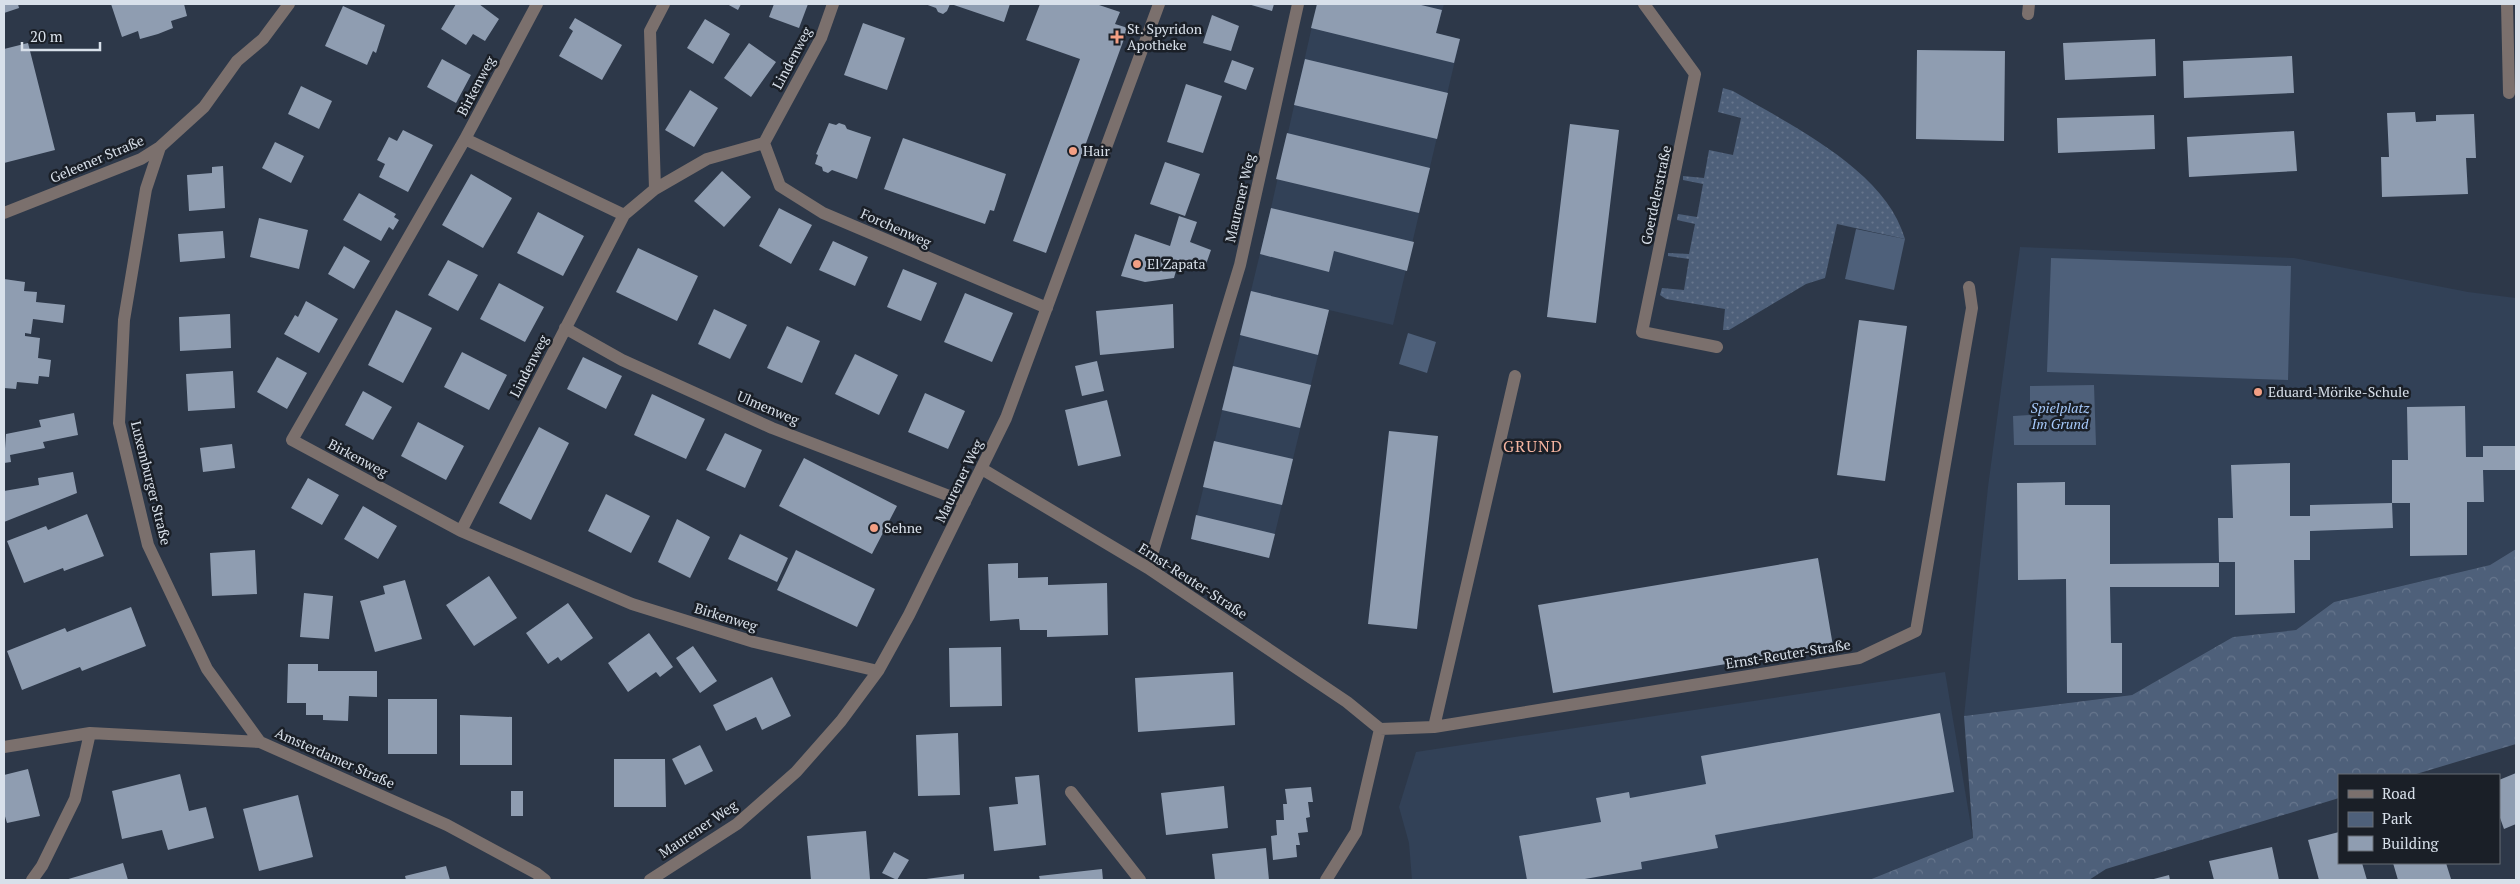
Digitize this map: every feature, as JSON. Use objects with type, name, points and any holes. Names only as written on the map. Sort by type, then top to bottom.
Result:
[{"type":"street","name":"Geleener Straße","points":[[4,213],[141,159],[160,147],[204,107],[237,61],[263,39],[290,4]]},
{"type":"street","name":"Birkenweg","points":[[538,4],[465,139],[292,440],[461,531],[632,604],[754,642],[878,670]]},
{"type":"street","points":[[655,189],[650,31],[664,4]]},
{"type":"street","name":"Lindenweg","points":[[461,531],[624,215],[655,189],[707,159],[764,143],[821,38],[833,4]]},
{"type":"street","name":"Maurener Weg","points":[[650,880],[737,824],[796,772],[841,721],[878,670],[909,615],[1006,418],[1159,4]]},
{"type":"street","name":"Maurener Weg","points":[[1148,568],[1240,265],[1298,4]]},
{"type":"street","name":"Goerdelerstraße","points":[[1644,4],[1695,74],[1642,332],[1716,347]]},
{"type":"street","points":[[2507,4],[2509,93]]},
{"type":"street","points":[[465,139],[624,215]]},
{"type":"street","name":"Forchenweg","points":[[764,143],[780,186],[823,213],[1047,308]]},
{"type":"street","name":"Luxemburger Straße","points":[[160,147],[146,189],[124,320],[119,423],[148,545],[207,669],[260,742]]},
{"type":"street","name":"Ernst-Reuter-Straße","points":[[982,469],[1148,568],[1347,702],[1380,729],[1434,727],[1859,658],[1916,631],[1972,308],[1969,287]]},
{"type":"street","name":"Ulmenweg","points":[[565,328],[622,360],[772,428],[965,502]]},
{"type":"street","points":[[1434,727],[1515,376]]},
{"type":"street","points":[[1326,880],[1356,832],[1380,729]]},
{"type":"street","points":[[32,880],[42,866],[75,799],[90,733]]},
{"type":"street","name":"Amsterdamer Straße","points":[[4,747],[90,733],[260,742],[447,825],[536,873],[545,880]]},
{"type":"street","points":[[1070,792],[1140,880]]},
{"type":"shaded area","points":[[1317,4],[1444,4],[1436,33],[1460,39],[1393,325],[1329,310],[1269,558],[1191,539],[1271,208]]},
{"type":"shaded area","name":"Eduard-Mörike-Schule","points":[[2020,247],[2294,258],[2468,292],[2516,298],[2516,549],[2490,565],[2334,602],[2296,630],[2233,637],[2132,695],[1964,716],[1988,487]]},
{"type":"shaded area","points":[[1945,672],[1973,838],[1869,880],[1412,880],[1409,843],[1399,807],[1416,752]]},
{"type":"green space","points":[[1723,88],[1733,91],[1807,135],[1857,171],[1878,192],[1894,214],[1905,239],[1837,224],[1825,278],[1806,284],[1729,330],[1723,330],[1725,309],[1666,299],[1660,295],[1662,288],[1684,290],[1689,259],[1668,256],[1668,253],[1689,254],[1695,224],[1677,220],[1678,214],[1697,217],[1703,184],[1683,180],[1683,176],[1704,178],[1709,150],[1733,155],[1741,118],[1718,112]]},
{"type":"green space","points":[[1856,229],[1905,239],[1894,290],[1845,279]]},
{"type":"green space","points":[[2051,258],[2291,266],[2288,380],[2047,372]]},
{"type":"green space","points":[[1408,333],[1436,342],[1427,373],[1399,364]]},
{"type":"green space","name":"Spielplatz Im Grund","points":[[2094,385],[2096,445],[2014,445],[2013,416],[2030,415],[2030,386]]},
{"type":"green space","points":[[2516,549],[2516,744],[2416,774],[2338,774],[2338,798],[2106,869],[2089,880],[1869,880],[1973,838],[1964,716],[2132,695],[2233,637],[2296,630],[2334,602],[2490,565]]},
{"type":"building","points":[[4,4],[18,4],[19,8],[4,13]]},
{"type":"building","points":[[111,4],[184,4],[187,16],[171,21],[173,28],[158,34],[140,39],[138,31],[122,37]]},
{"type":"building","points":[[456,4],[479,4],[499,19],[485,41],[473,34],[466,45],[441,29]]},
{"type":"building","points":[[727,4],[741,4],[738,10]]},
{"type":"building","points":[[774,4],[808,4],[799,28],[769,17]]},
{"type":"building","points":[[925,4],[950,4],[947,11],[943,14],[938,12],[936,8]]},
{"type":"building","points":[[951,4],[1010,4],[1004,22]]},
{"type":"building","points":[[1040,4],[1096,4],[1120,12],[1115,24],[1128,28],[1046,253],[1013,241],[1080,59],[1026,40]]},
{"type":"building","points":[[1248,4],[1274,4],[1272,11]]},
{"type":"building","points":[[1317,4],[1417,4],[1442,10],[1436,33],[1460,39],[1454,63],[1311,28]]},
{"type":"building","points":[[343,6],[385,25],[376,53],[373,51],[367,65],[325,46]]},
{"type":"building","points":[[1212,15],[1239,26],[1231,51],[1203,43]]},
{"type":"building","points":[[575,18],[622,45],[602,80],[559,56],[573,31],[569,28]]},
{"type":"building","points":[[705,19],[730,34],[713,64],[687,48]]},
{"type":"building","points":[[863,23],[905,38],[887,90],[844,75]]},
{"type":"building","points":[[2155,39],[2156,76],[2065,80],[2063,43]]},
{"type":"building","points":[[28,43],[55,150],[4,163],[4,49]]},
{"type":"building","points":[[749,43],[776,62],[751,97],[724,78]]},
{"type":"building","points":[[1917,50],[2005,51],[2004,141],[1916,139]]},
{"type":"building","points":[[2292,56],[2294,93],[2184,98],[2183,61]]},
{"type":"building","points":[[442,59],[471,75],[456,103],[427,87]]},
{"type":"building","points":[[1305,59],[1448,93],[1437,139],[1294,105]]},
{"type":"building","points":[[1232,60],[1254,68],[1246,90],[1224,82]]},
{"type":"building","points":[[1186,84],[1222,96],[1203,153],[1167,142]]},
{"type":"building","points":[[301,86],[332,101],[319,129],[288,114]]},
{"type":"building","points":[[690,90],[718,108],[694,147],[665,130]]},
{"type":"building","points":[[2415,112],[2416,122],[2436,121],[2436,115],[2474,114],[2476,158],[2466,158],[2468,194],[2382,197],[2381,157],[2389,157],[2387,113]]},
{"type":"building","points":[[2154,115],[2155,149],[2058,153],[2057,118]]},
{"type":"building","points":[[829,123],[845,125],[847,129],[871,137],[857,179],[832,170],[828,173],[823,171],[822,167],[815,164],[818,155],[816,154]]},
{"type":"building","points":[[1570,124],[1619,130],[1596,323],[1547,317]]},
{"type":"building","points":[[403,130],[433,145],[408,192],[379,177],[385,164],[377,160],[389,137],[397,141]]},
{"type":"building","points":[[2294,131],[2297,171],[2189,177],[2187,137]]},
{"type":"building","points":[[1287,133],[1430,168],[1419,213],[1276,179]]},
{"type":"building","points":[[903,138],[1006,174],[994,211],[990,210],[985,224],[884,189]]},
{"type":"building","points":[[275,142],[304,156],[291,183],[262,168]]},
{"type":"building","points":[[1165,162],[1200,174],[1185,216],[1150,204]]},
{"type":"building","points":[[223,166],[225,208],[189,211],[187,175],[212,173],[212,167]]},
{"type":"building","points":[[722,171],[751,197],[724,227],[694,201]]},
{"type":"building","points":[[471,174],[512,198],[483,248],[442,225]]},
{"type":"building","points":[[359,193],[396,214],[394,217],[399,220],[393,230],[389,227],[381,241],[343,220]]},
{"type":"building","points":[[779,208],[812,225],[791,264],[759,246]]},
{"type":"building","points":[[1271,208],[1414,242],[1407,271],[1334,251],[1329,272],[1260,254]]},
{"type":"building","points":[[538,212],[584,236],[563,276],[517,253]]},
{"type":"building","points":[[1179,216],[1197,222],[1190,242],[1211,250],[1204,270],[1179,260],[1174,278],[1145,282],[1121,276],[1135,234],[1170,246]]},
{"type":"building","points":[[259,218],[308,230],[299,269],[250,257]]},
{"type":"building","points":[[223,231],[225,258],[180,262],[178,234]]},
{"type":"building","points":[[833,241],[868,257],[855,286],[819,270]]},
{"type":"building","points":[[344,246],[370,261],[354,289],[328,274]]},
{"type":"building","points":[[638,248],[698,276],[677,321],[616,292]]},
{"type":"building","points":[[448,260],[478,275],[458,311],[428,295]]},
{"type":"building","points":[[903,269],[937,283],[921,321],[887,307]]},
{"type":"building","points":[[4,279],[25,282],[24,291],[37,292],[36,302],[65,305],[63,323],[33,319],[31,334],[25,333],[25,336],[40,338],[38,358],[51,360],[49,377],[39,376],[38,384],[17,382],[16,389],[4,388]]},
{"type":"building","points":[[499,283],[544,307],[525,342],[480,319]]},
{"type":"building","points":[[1251,291],[1329,310],[1318,355],[1240,335]]},
{"type":"building","points":[[965,293],[1013,313],[992,362],[944,342]]},
{"type":"building","points":[[306,301],[338,319],[319,353],[284,334],[295,315],[298,317]]},
{"type":"building","points":[[1173,304],[1174,348],[1100,355],[1096,311]]},
{"type":"building","points":[[714,309],[747,325],[730,359],[698,344]]},
{"type":"building","points":[[396,310],[432,328],[403,383],[368,365]]},
{"type":"building","points":[[230,314],[231,348],[180,351],[179,317]]},
{"type":"building","points":[[1859,320],[1907,326],[1885,481],[1837,475]]},
{"type":"building","points":[[787,326],[820,341],[802,383],[767,368]]},
{"type":"building","points":[[462,352],[507,375],[489,410],[444,387]]},
{"type":"building","points":[[855,354],[898,375],[879,415],[835,394]]},
{"type":"building","points":[[277,357],[307,373],[287,409],[257,392]]},
{"type":"building","points":[[583,357],[622,376],[606,409],[567,389]]},
{"type":"building","points":[[1097,361],[1104,391],[1082,396],[1075,366]]},
{"type":"building","points":[[1233,366],[1311,385],[1300,428],[1222,410]]},
{"type":"building","points":[[233,371],[235,408],[188,411],[186,374]]},
{"type":"building","points":[[363,391],[392,407],[373,440],[345,425]]},
{"type":"building","points":[[925,393],[965,411],[948,449],[908,432]]},
{"type":"building","points":[[652,394],[705,419],[686,459],[634,435]]},
{"type":"building","points":[[1107,400],[1121,456],[1078,466],[1065,410]]},
{"type":"building","points":[[2465,406],[2466,457],[2483,457],[2483,446],[2516,446],[2516,470],[2483,470],[2484,502],[2467,502],[2467,555],[2410,556],[2410,503],[2392,503],[2392,460],[2408,460],[2407,407]]},
{"type":"building","points":[[74,413],[78,435],[43,442],[45,448],[10,455],[11,462],[4,463],[6,434],[41,427],[39,420]]},
{"type":"building","points":[[418,422],[464,446],[446,480],[401,456]]},
{"type":"building","points":[[539,427],[569,443],[531,520],[499,503]]},
{"type":"building","points":[[1389,431],[1438,436],[1417,629],[1368,624]]},
{"type":"building","points":[[725,433],[762,450],[745,488],[706,470]]},
{"type":"building","points":[[1214,441],[1293,459],[1282,505],[1203,487]]},
{"type":"building","points":[[232,444],[235,468],[203,472],[200,448]]},
{"type":"building","points":[[804,458],[897,506],[872,554],[779,506]]},
{"type":"building","points":[[2290,463],[2290,516],[2310,516],[2310,505],[2392,503],[2393,528],[2310,531],[2310,560],[2294,560],[2295,613],[2235,615],[2235,562],[2219,562],[2218,518],[2233,518],[2231,465]]},
{"type":"building","points":[[73,472],[77,493],[4,522],[4,491],[39,485],[38,478]]},
{"type":"building","points":[[308,478],[339,495],[322,525],[291,508]]},
{"type":"building","points":[[2065,482],[2065,505],[2110,505],[2110,564],[2219,563],[2219,587],[2110,587],[2111,643],[2122,643],[2122,693],[2067,693],[2066,579],[2018,580],[2017,483]]},
{"type":"building","points":[[606,494],[650,516],[631,553],[588,531]]},
{"type":"building","points":[[363,506],[397,526],[378,559],[344,539]]},
{"type":"building","points":[[87,514],[104,556],[64,571],[63,568],[24,583],[7,541],[46,526],[48,530]]},
{"type":"building","points":[[1196,515],[1275,534],[1269,558],[1191,539]]},
{"type":"building","points":[[677,519],[710,537],[690,578],[658,562]]},
{"type":"building","points":[[740,534],[788,558],[777,582],[728,559]]},
{"type":"building","points":[[255,550],[257,594],[212,596],[210,553]]},
{"type":"building","points":[[796,550],[875,589],[857,627],[777,590]]},
{"type":"building","points":[[1818,558],[1833,646],[1553,693],[1538,605]]},
{"type":"building","points":[[1018,563],[1018,578],[1048,577],[1048,585],[1107,583],[1108,635],[1047,637],[1047,630],[1020,630],[1019,619],[990,621],[988,564]]},
{"type":"building","points":[[489,576],[517,618],[474,646],[446,605]]},
{"type":"building","points":[[405,580],[422,639],[375,652],[360,601],[385,594],[383,586]]},
{"type":"building","points":[[304,593],[333,596],[329,639],[300,637]]},
{"type":"building","points":[[568,603],[593,638],[561,661],[558,657],[548,664],[526,633]]},
{"type":"building","points":[[131,607],[146,646],[82,671],[80,667],[22,690],[7,651],[65,628],[67,632]]},
{"type":"building","points":[[649,633],[673,667],[660,677],[656,672],[628,692],[608,663]]},
{"type":"building","points":[[693,646],[717,681],[700,693],[676,658]]},
{"type":"building","points":[[1001,647],[1002,706],[950,707],[949,648]]},
{"type":"building","points":[[288,664],[318,664],[318,671],[377,671],[377,697],[349,696],[348,721],[323,720],[323,715],[306,715],[306,703],[287,703]]},
{"type":"building","points":[[1233,672],[1235,725],[1138,732],[1135,678]]},
{"type":"building","points":[[772,677],[791,716],[762,730],[756,717],[726,731],[713,705]]},
{"type":"building","points":[[388,699],[437,699],[437,754],[388,754]]},
{"type":"building","points":[[1940,713],[1954,792],[1715,835],[1718,848],[1641,862],[1642,869],[1579,880],[1527,880],[1519,836],[1601,822],[1596,798],[1629,792],[1630,798],[1706,784],[1701,756]]},
{"type":"building","points":[[460,715],[512,717],[512,765],[460,765]]},
{"type":"building","points":[[958,733],[960,795],[918,796],[916,735]]},
{"type":"building","points":[[700,745],[713,771],[685,785],[672,759]]},
{"type":"building","points":[[614,759],[665,759],[666,807],[614,807]]},
{"type":"building","points":[[28,769],[40,816],[7,823],[4,813],[4,775]]},
{"type":"building","points":[[2516,773],[2516,824],[2504,829],[2500,818],[2500,780]]},
{"type":"building","points":[[180,774],[189,811],[206,807],[214,838],[168,850],[162,830],[122,839],[112,791]]},
{"type":"building","points":[[1039,775],[1046,845],[994,851],[989,807],[1018,804],[1015,777]]},
{"type":"building","points":[[1224,786],[1228,828],[1166,835],[1161,793]]},
{"type":"building","points":[[1311,787],[1313,802],[1308,802],[1310,817],[1306,818],[1308,832],[1298,833],[1300,845],[1296,845],[1297,857],[1273,860],[1271,836],[1277,835],[1276,820],[1284,820],[1283,804],[1287,804],[1285,789]]},
{"type":"building","points":[[511,791],[523,791],[523,816],[511,816]]},
{"type":"building","points":[[298,795],[313,857],[259,871],[243,809]]},
{"type":"building","points":[[866,831],[870,879],[811,880],[807,836]]},
{"type":"building","points":[[2338,832],[2338,864],[2362,864],[2367,880],[2319,880],[2308,840]]},
{"type":"building","points":[[2272,847],[2279,880],[2214,880],[2209,861]]},
{"type":"building","points":[[1266,848],[1269,880],[1215,880],[1212,854]]},
{"type":"building","points":[[894,852],[909,860],[897,880],[882,873]]},
{"type":"building","points":[[123,863],[128,880],[65,880]]},
{"type":"building","points":[[2393,864],[2446,864],[2451,879],[2398,880]]},
{"type":"building","points":[[446,866],[450,880],[406,880],[405,876]]},
{"type":"building","points":[[1102,869],[1103,880],[1040,880],[1039,876]]},
{"type":"building","points":[[964,874],[964,880],[926,880],[926,879]]},
{"type":"building","points":[[2169,875],[2170,880],[2150,880]]},
{"type":"place","name":"St. Spyridon Apotheke","points":[[1117,37]]},
{"type":"place","name":"Hair","points":[[1073,151]]},
{"type":"place","name":"El Zapata","points":[[1137,264]]},
{"type":"place","name":"Eduard-Mörike-Schule","points":[[2258,392]]},
{"type":"place","name":"Sehne","points":[[874,528]]},
{"type":"district","name":"GRUND","points":[[1533,446]]}]
